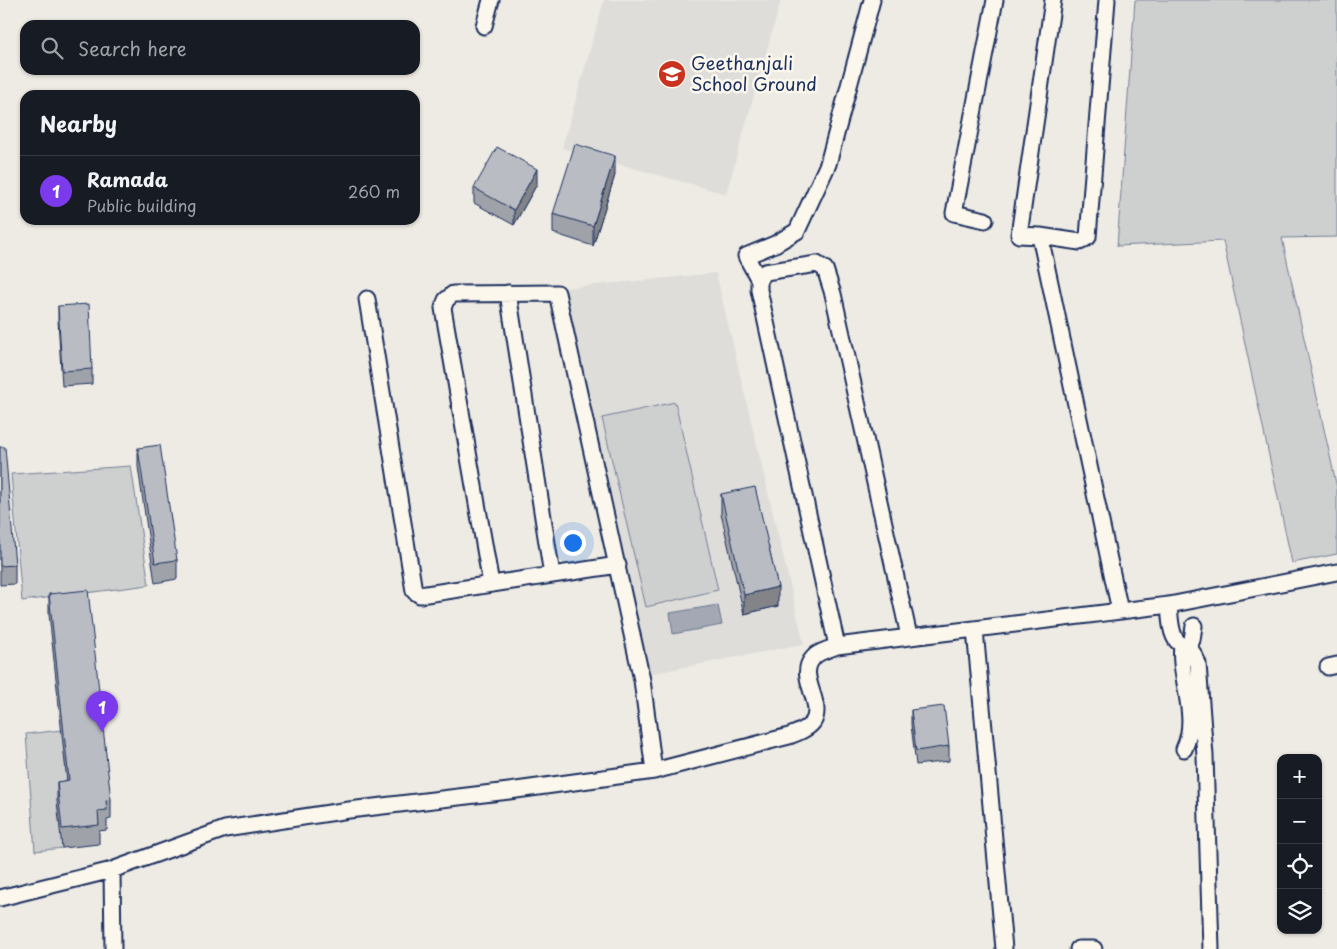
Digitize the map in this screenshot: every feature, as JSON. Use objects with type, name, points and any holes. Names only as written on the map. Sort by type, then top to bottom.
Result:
[{"type":"street","points":[[484,26],[492,0]]},
{"type":"street","points":[[837,646],[759,290],[759,280],[746,256],[775,244],[797,231],[828,164],[872,0]]},
{"type":"street","points":[[985,220],[954,213],[995,0]]},
{"type":"street","points":[[1053,0],[1019,235],[1080,242],[1088,237],[1107,0]]},
{"type":"street","points":[[1040,236],[1120,611]]},
{"type":"street","points":[[759,280],[765,272],[817,264],[825,269],[833,294],[909,636]]},
{"type":"street","points":[[491,584],[443,308],[446,300],[453,294],[557,293],[642,680],[654,771]]},
{"type":"street","points":[[508,294],[552,575]]},
{"type":"street","points":[[367,299],[414,591],[420,595],[618,565]]},
{"type":"street","points":[[0,898],[112,870],[225,829],[349,810],[654,771],[790,736],[813,722],[815,713],[807,668],[813,657],[837,646],[1169,605],[1337,572]]},
{"type":"street","points":[[1169,605],[1173,636],[1194,651],[1198,664],[1205,756],[1210,949]]},
{"type":"street","points":[[1184,749],[1189,728],[1187,692],[1180,660],[1185,646],[1192,640],[1194,626]]},
{"type":"street","points":[[975,630],[1004,949]]},
{"type":"street","points":[[112,870],[114,949]]},
{"type":"street","points":[[1078,949],[1094,949]]},
{"type":"shaded area","name":"Geethanjali School Ground","points":[[604,0],[781,0],[726,194],[562,148]]},
{"type":"shaded area","points":[[1135,0],[1337,0],[1337,237],[1282,238],[1337,488],[1337,554],[1292,563],[1223,241],[1117,246]]},
{"type":"shaded area","points":[[716,273],[804,644],[650,674],[565,288]]},
{"type":"shaded area","points":[[675,402],[718,590],[646,607],[602,418]]},
{"type":"shaded area","points":[[131,466],[149,585],[22,601],[11,474]]},
{"type":"shaded area","points":[[718,605],[722,625],[673,634],[670,613]]},
{"type":"shaded area","points":[[62,730],[69,800],[63,848],[35,851],[26,734]]},
{"type":"building","points":[[575,144],[615,156],[593,226],[553,214]]},
{"type":"building","points":[[497,147],[537,169],[514,210],[474,188]]},
{"type":"building","points":[[89,304],[92,369],[62,371],[58,306]]},
{"type":"building","points":[[160,445],[177,560],[155,563],[138,448]]},
{"type":"building","points":[[0,447],[5,447],[15,565],[0,566]]},
{"type":"building","points":[[755,487],[778,587],[744,595],[721,494]]},
{"type":"building","points":[[88,590],[111,800],[106,801],[107,810],[98,811],[99,825],[62,829],[57,782],[69,780],[49,594]]},
{"type":"building","points":[[944,706],[949,746],[916,751],[911,710]]},
{"type":"place","name":"Geethanjali School Ground","points":[[672,74]]},
{"type":"place","name":"Ramada","points":[[102,732]]}]
